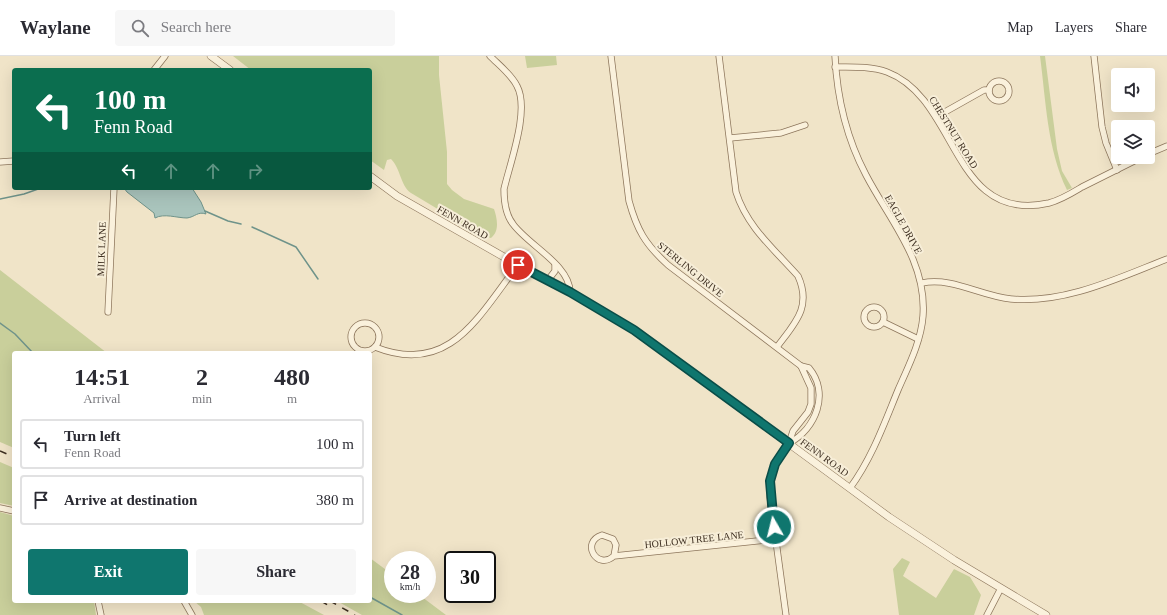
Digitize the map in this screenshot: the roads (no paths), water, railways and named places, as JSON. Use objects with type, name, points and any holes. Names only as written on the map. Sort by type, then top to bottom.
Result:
[{"type":"street","points":[[156,68],[165,56]]},
{"type":"street","points":[[211,56],[227,68]]},
{"type":"street","points":[[490,56],[517,86],[522,99],[522,114],[504,189],[504,201],[507,213],[513,224],[555,265],[568,280],[570,292]]},
{"type":"street","name":"STERLING DRIVE","points":[[611,56],[629,201],[634,220],[651,250],[668,265],[801,366],[809,368],[813,372],[818,386],[819,402],[816,415],[801,437],[789,443]]},
{"type":"street","points":[[719,56],[736,192],[741,209],[750,224],[798,276],[803,286],[802,307],[798,318],[777,347]]},
{"type":"street","name":"EAGLE DRIVE","points":[[835,56],[835,67],[843,114],[857,155],[866,174],[909,249],[922,283],[923,318],[918,339],[879,438],[866,465],[850,488]]},
{"type":"street","points":[[1094,56],[1102,127],[1106,143],[1117,170]]},
{"type":"street","name":"CHESTNUT ROAD","points":[[835,67],[871,68],[887,72],[917,91],[936,118],[966,170],[977,183],[1000,199],[1015,205],[1051,203],[1129,164]]},
{"type":"street","points":[[936,118],[984,90],[990,90]]},
{"type":"street","points":[[730,138],[781,133],[805,125]]},
{"type":"street","points":[[1155,151],[1167,146]]},
{"type":"street","points":[[0,162],[12,161]]},
{"type":"street","name":"FENN ROAD","points":[[372,177],[397,196],[518,265],[570,292],[648,339],[920,539],[1046,615]]},
{"type":"street","name":"MILK LANE","points":[[108,312],[114,190]]},
{"type":"street","points":[[922,283],[941,281],[991,296],[1012,299],[1056,297],[1084,289],[1167,259]]},
{"type":"street","points":[[375,347],[378,344],[379,334],[375,326],[363,322],[354,326],[350,336],[353,345],[366,351],[375,347],[388,352],[406,355],[430,353],[452,344],[467,331],[518,265]]},
{"type":"street","points":[[548,280],[555,271],[555,265]]},
{"type":"street","points":[[883,322],[918,339]]},
{"type":"street","name":"STERLING DRIVE","points":[[789,443],[793,431],[808,412],[811,404],[811,388],[801,366]]},
{"type":"street","points":[[786,615],[770,481],[775,464],[789,443]]},
{"type":"street","points":[[0,508],[12,511]]},
{"type":"street","name":"HOLLOW TREE LANE","points":[[614,556],[616,546],[613,539],[602,535],[595,539],[591,549],[594,557],[602,561],[610,559],[614,556],[776,539]]},
{"type":"street","points":[[987,615],[1001,588]]},
{"type":"street","points":[[98,603],[101,615]]},
{"type":"street","points":[[185,603],[192,615]]},
{"type":"water","points":[[126,190],[193,190],[206,214],[201,213],[187,218],[162,216],[155,218],[154,213]]},
{"type":"waterway","points":[[0,199],[35,190]]},
{"type":"waterway","points":[[205,211],[228,221],[241,224]]},
{"type":"waterway","points":[[252,227],[296,247],[318,279]]},
{"type":"waterway","points":[[0,323],[15,334],[31,351]]},
{"type":"waterway","points":[[372,598],[402,615]]},
{"type":"railway","points":[[0,451],[12,456]]},
{"type":"railway","points":[[324,603],[333,608]]},
{"type":"railway","points":[[334,603],[355,615]]}]
